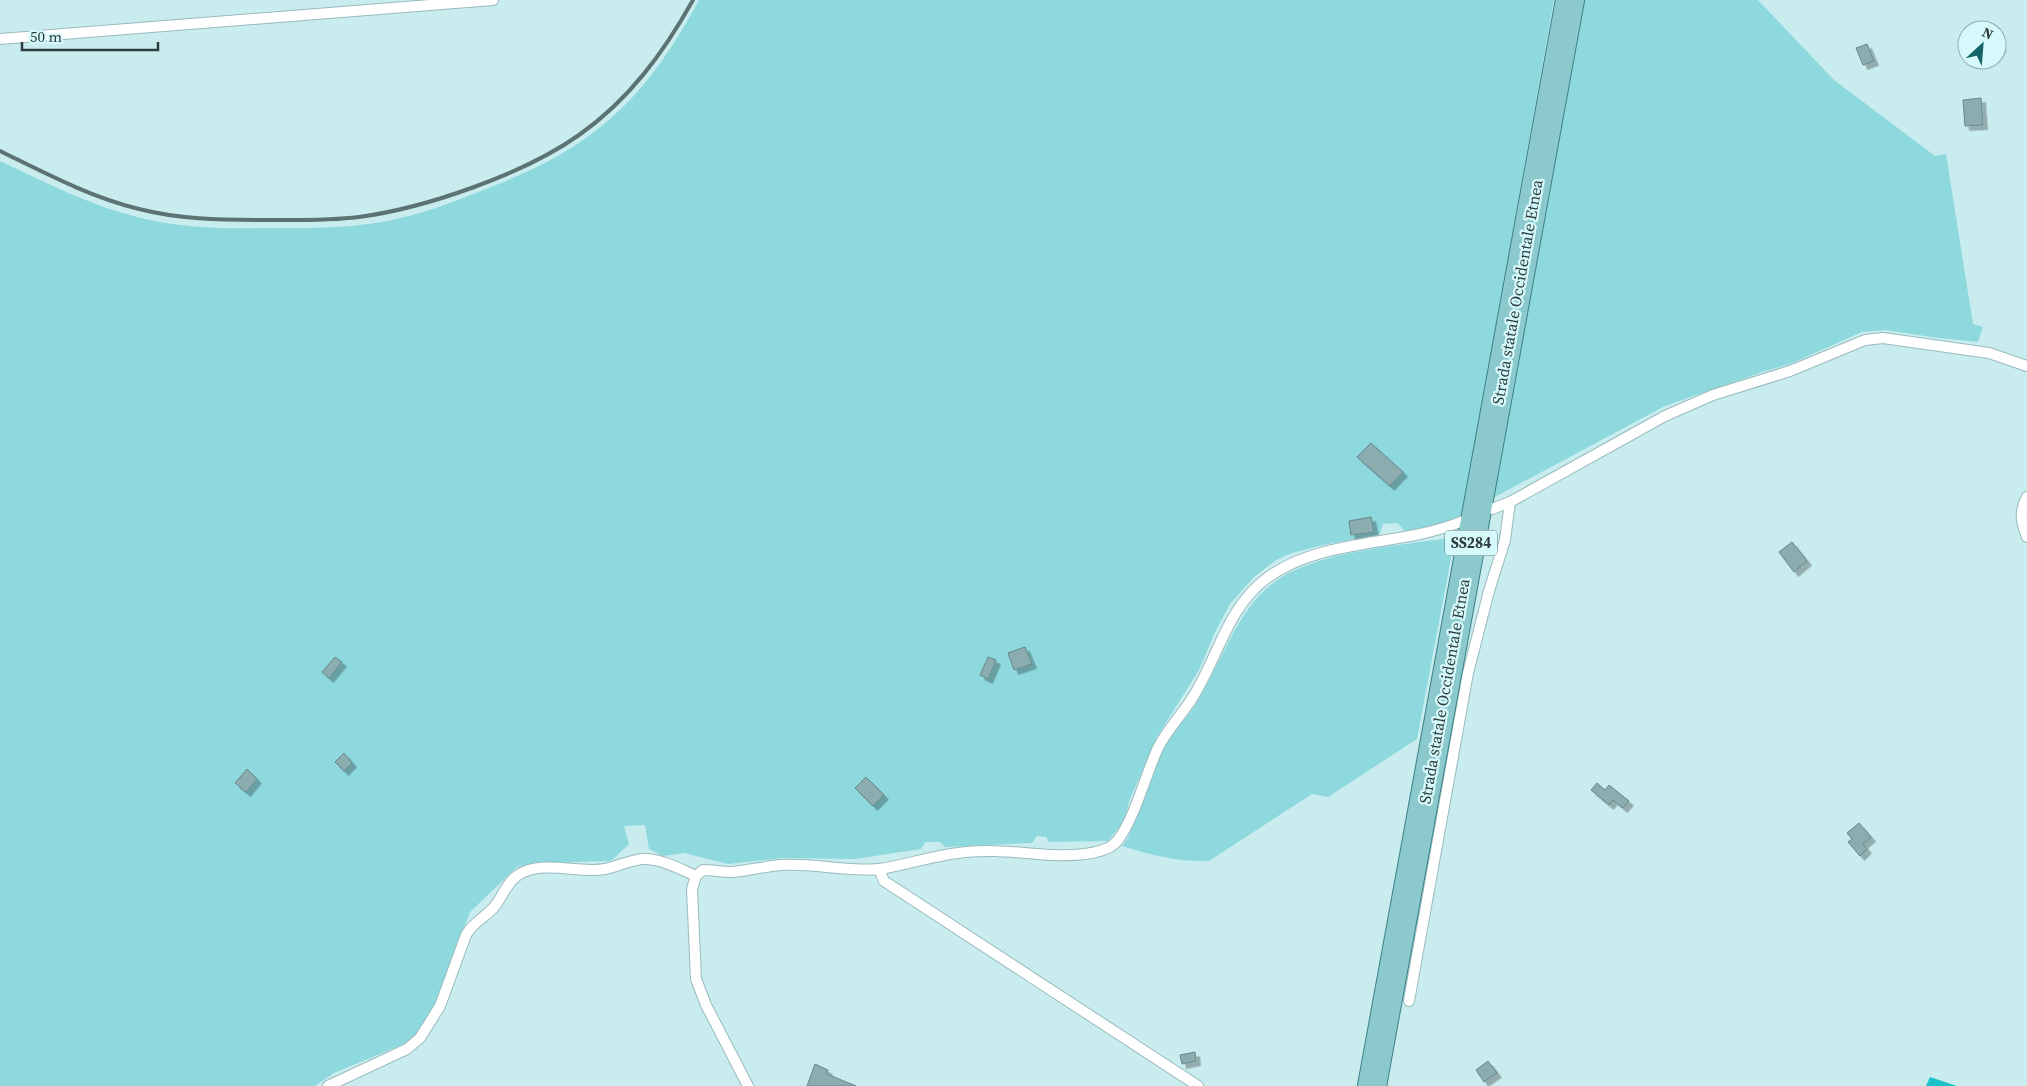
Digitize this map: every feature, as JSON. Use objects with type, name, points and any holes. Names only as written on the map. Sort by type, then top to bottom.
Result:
[{"type":"main road","name":"Strada statale Occidentale Etnea","points":[[1372,1086],[1570,0]]},
{"type":"lane","points":[[0,39],[493,0]]},
{"type":"lane","points":[[1492,509],[1510,502],[1665,416],[1714,395],[1790,371],[1865,340],[1884,338],[1988,353],[2027,366]]},
{"type":"lane","points":[[2027,497],[2021,509],[2022,524],[2027,537]]},
{"type":"lane","points":[[1408,1002],[1468,673],[1489,591],[1505,540],[1510,502]]},
{"type":"lane","points":[[748,1086],[706,1005],[696,979],[692,889],[696,876],[703,870],[730,872],[783,865],[878,869],[960,852],[1012,852],[1056,856],[1089,853],[1106,849],[1117,842],[1128,822],[1158,749],[1167,732],[1191,700],[1234,617],[1249,596],[1266,579],[1287,566],[1314,555],[1442,530],[1463,521]]},
{"type":"lane","points":[[328,1086],[407,1049],[420,1038],[440,1006],[471,926],[492,909],[509,884],[518,875],[544,868],[604,870],[643,859],[664,862],[696,876]]},
{"type":"lane","points":[[878,869],[884,881],[1198,1086]]},
{"type":"shaded area","points":[[699,0],[1554,0],[1462,515],[1434,526],[1405,531],[1397,523],[1383,524],[1380,534],[1292,553],[1276,560],[1254,577],[1230,604],[1215,632],[1199,670],[1157,737],[1130,799],[1124,821],[1108,841],[1049,842],[1046,837],[1037,836],[1032,843],[945,847],[940,842],[925,842],[921,849],[855,859],[783,858],[728,864],[684,853],[663,856],[649,849],[645,825],[624,826],[629,844],[611,861],[537,863],[517,867],[470,912],[454,954],[451,972],[427,1021],[411,1041],[334,1073],[315,1086],[0,1086],[0,161],[102,206],[153,221],[184,226],[312,228],[360,225],[403,218],[445,205],[512,178],[564,153],[596,131],[625,105],[649,78],[671,48]]},
{"type":"shaded area","points":[[1585,0],[1758,0],[1834,80],[1935,156],[1946,154],[1973,324],[1983,327],[1978,342],[1885,330],[1862,332],[1790,364],[1665,406],[1493,498]]},
{"type":"shaded area","points":[[1455,537],[1417,739],[1328,797],[1312,794],[1209,861],[1165,857],[1122,846],[1128,838],[1164,746],[1196,704],[1234,631],[1245,614],[1257,598],[1272,584],[1289,573],[1327,559],[1370,549]]},
{"type":"shaded area","points":[[1930,1077],[1957,1086],[1926,1086]]},
{"type":"building","points":[[1867,44],[1874,61],[1863,65],[1856,48]]},
{"type":"building","points":[[1981,98],[1983,125],[1965,126],[1963,100]]},
{"type":"building","points":[[1371,443],[1403,472],[1390,486],[1357,457]]},
{"type":"building","points":[[1371,517],[1374,532],[1351,535],[1349,521]]},
{"type":"building","points":[[1792,542],[1807,561],[1794,572],[1779,552]]},
{"type":"building","points":[[1025,647],[1032,664],[1014,670],[1008,653]]},
{"type":"building","points":[[335,657],[342,662],[329,678],[322,672]]},
{"type":"building","points":[[988,657],[996,660],[988,679],[980,675]]},
{"type":"building","points":[[344,753],[352,763],[344,771],[335,762]]},
{"type":"building","points":[[247,769],[257,779],[246,792],[235,783]]},
{"type":"building","points":[[866,777],[884,795],[873,806],[855,788]]},
{"type":"building","points":[[1597,783],[1605,790],[1609,785],[1629,801],[1623,808],[1613,800],[1609,805],[1591,790]]},
{"type":"building","points":[[1859,823],[1871,837],[1863,844],[1867,849],[1860,856],[1848,842],[1852,839],[1847,833]]},
{"type":"building","points":[[1195,1052],[1196,1061],[1182,1064],[1180,1055]]},
{"type":"building","points":[[1488,1061],[1497,1073],[1484,1082],[1476,1070]]},
{"type":"building","points":[[815,1064],[828,1070],[827,1074],[856,1086],[807,1086]]},
{"type":"railway","points":[[0,151],[68,184],[103,198],[139,209],[184,217],[245,220],[310,220],[359,217],[414,206],[503,176],[557,149],[579,135],[614,106],[644,74],[670,38],[693,0]]}]
